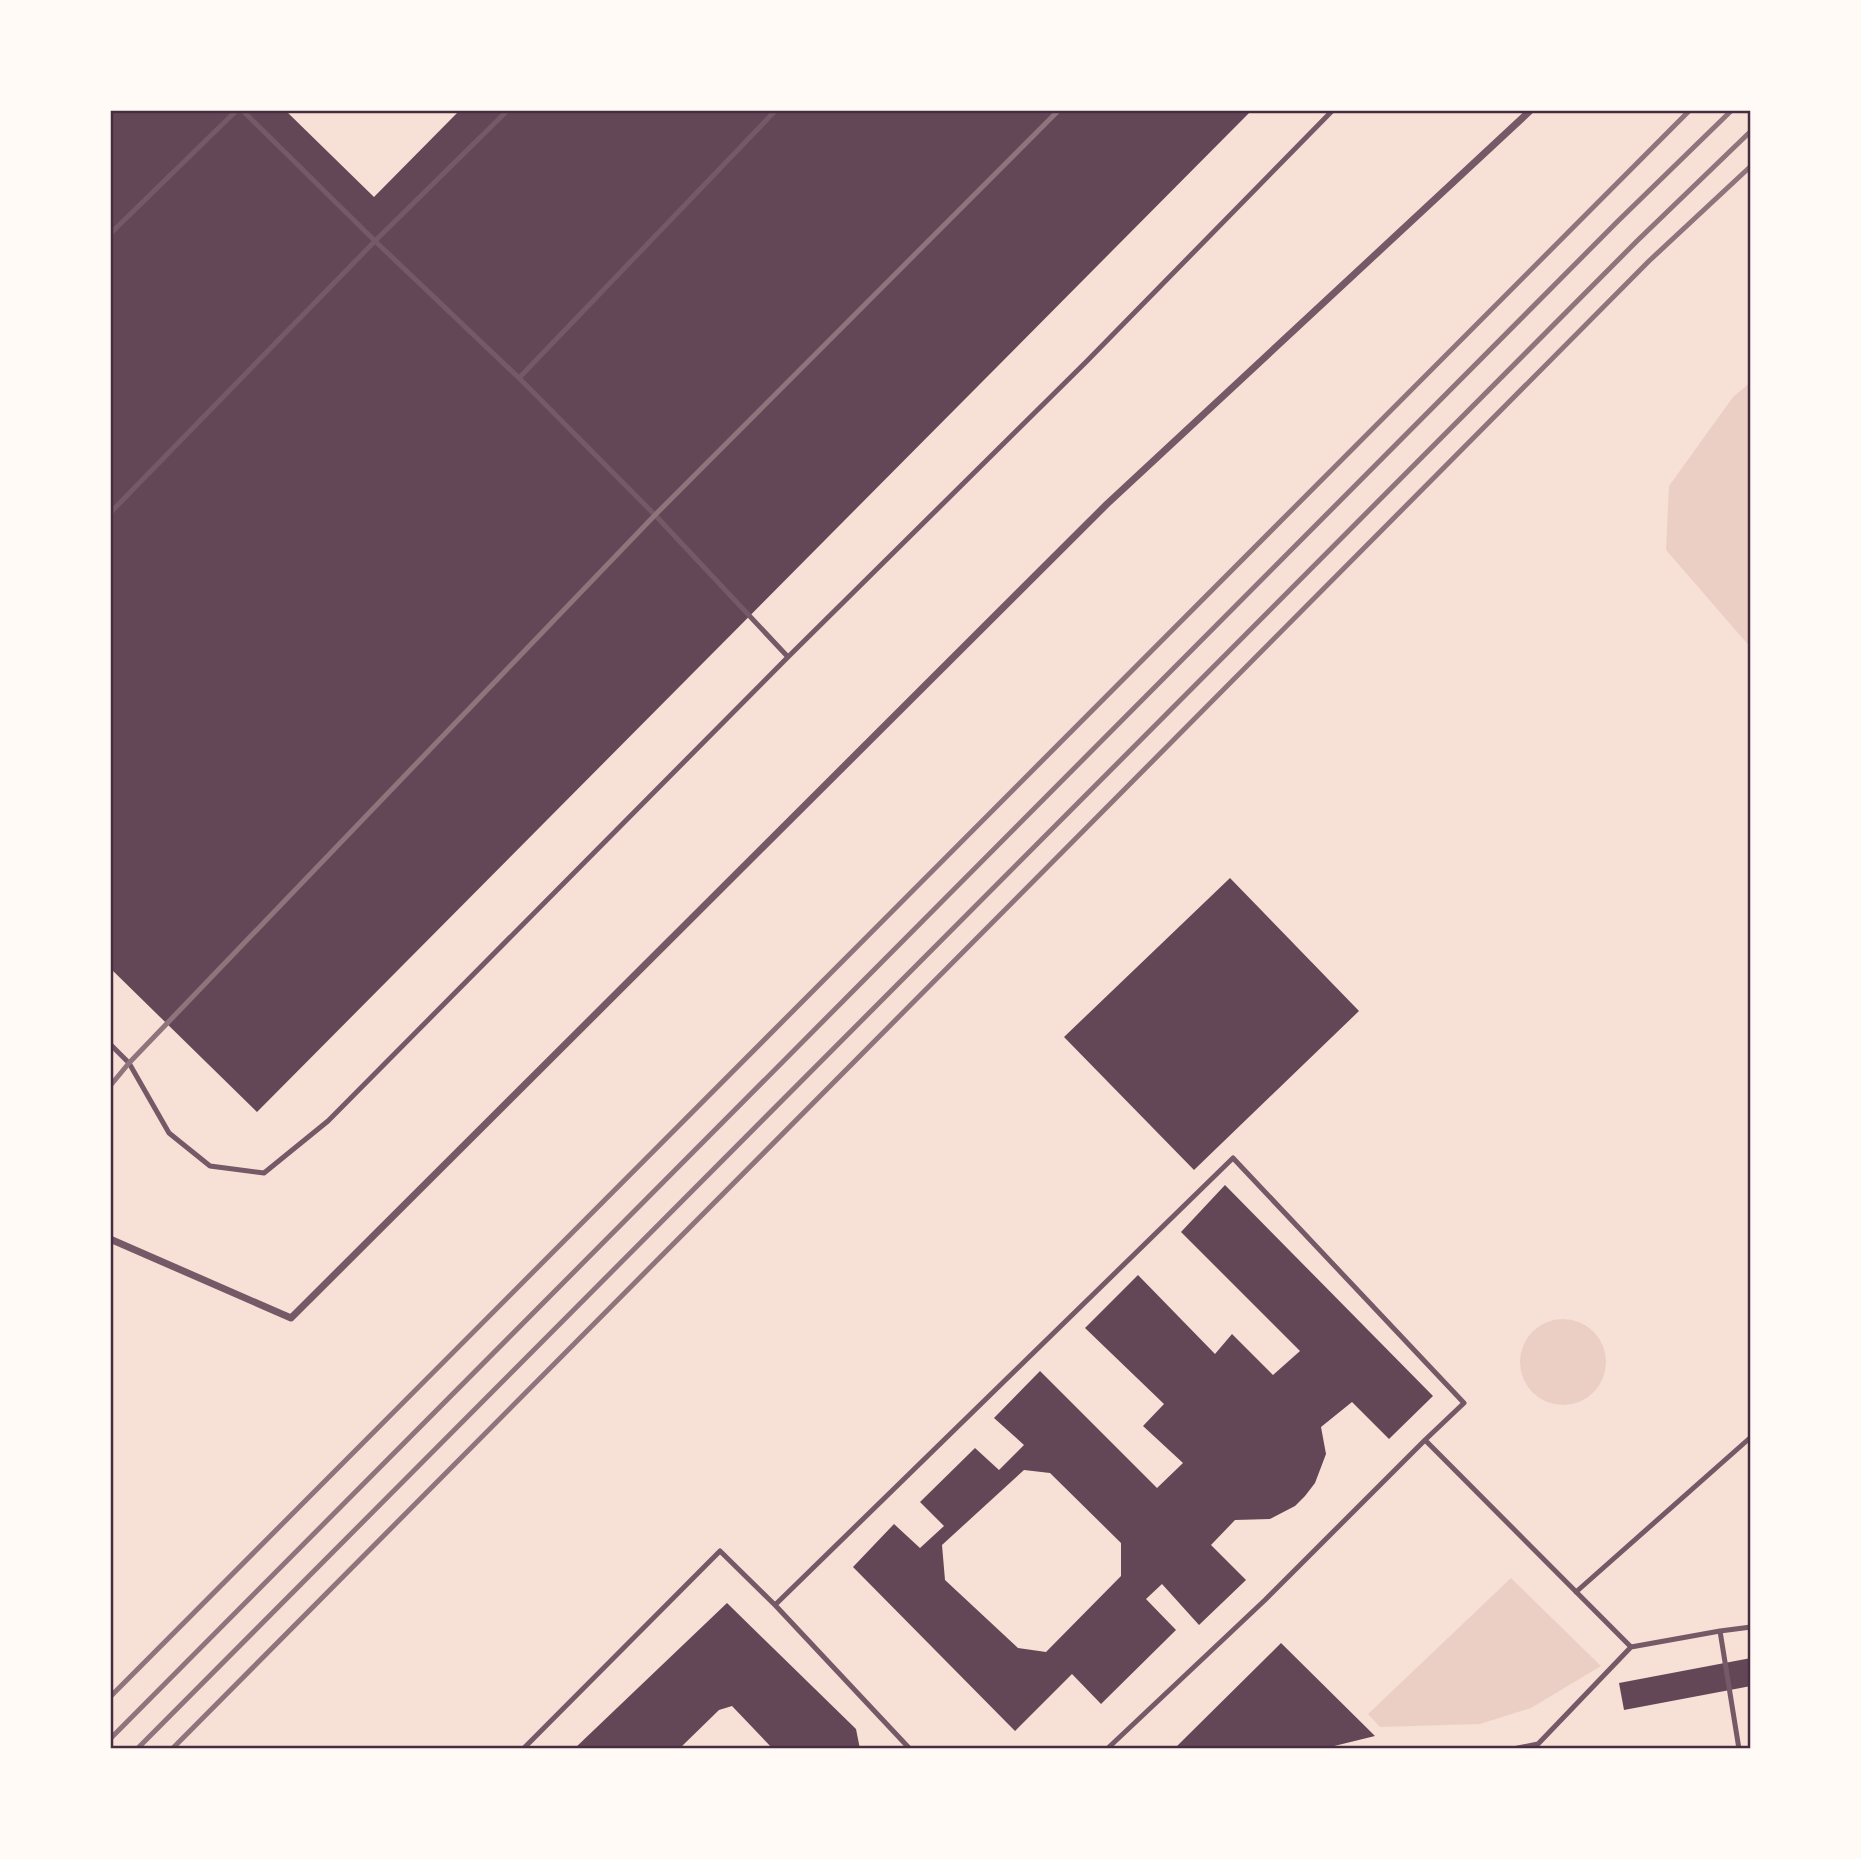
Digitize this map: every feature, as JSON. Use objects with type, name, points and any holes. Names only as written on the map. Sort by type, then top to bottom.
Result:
[{"type":"street","points":[[110,1239],[291,1318],[1107,504],[1531,110]]},
{"type":"lane","points":[[110,234],[237,110]]},
{"type":"lane","points":[[242,110],[519,378],[655,515],[788,657]]},
{"type":"lane","points":[[110,513],[375,241],[508,110]]},
{"type":"lane","points":[[519,378],[776,110]]},
{"type":"lane","points":[[110,1044],[129,1063],[169,1133],[210,1166],[264,1173],[328,1121],[1334,110]]},
{"type":"lane","points":[[775,1605],[1233,1158],[1464,1403],[1265,1600],[1107,1749]]},
{"type":"lane","points":[[1576,1592],[1751,1437]]},
{"type":"lane","points":[[1425,1440],[1631,1647]]},
{"type":"lane","points":[[523,1749],[720,1551],[775,1605],[910,1749]]},
{"type":"lane","points":[[1513,1749],[1538,1744],[1631,1647],[1751,1627]]},
{"type":"lane","points":[[1720,1631],[1739,1749]]},
{"type":"shaded area","points":[[1751,382],[1751,648],[1666,550],[1669,486],[1733,397]]},
{"type":"shaded area","points":[[1555,1319],[1571,1319],[1594,1331],[1603,1345],[1606,1362],[1603,1379],[1594,1393],[1571,1405],[1555,1405],[1539,1398],[1527,1386],[1520,1370],[1520,1354],[1527,1338],[1539,1326]]},
{"type":"shaded area","points":[[1511,1578],[1601,1666],[1531,1708],[1480,1724],[1380,1727],[1368,1714]]},
{"type":"building","points":[[110,110],[285,110],[374,197],[460,110],[1252,110],[257,1112],[110,968]]},
{"type":"building","points":[[1230,878],[1359,1011],[1194,1170],[1064,1037]]},
{"type":"building","points":[[1225,1185],[1433,1396],[1389,1439],[1352,1402],[1321,1427],[1326,1454],[1315,1483],[1305,1496],[1295,1506],[1270,1519],[1235,1520],[1211,1545],[1246,1580],[1199,1625],[1162,1584],[1146,1599],[1176,1630],[1101,1704],[1072,1674],[1015,1731],[853,1567],[894,1524],[920,1548],[944,1526],[920,1502],[975,1448],[999,1470],[1024,1445],[994,1418],[1040,1371],[1157,1488],[1183,1463],[1143,1426],[1164,1404],[1085,1328],[1138,1275],[1215,1354],[1232,1334],[1273,1375],[1300,1351],[1181,1232]],"holes":[[[1024,1470],[1050,1473],[1121,1543],[1121,1576],[1046,1652],[1018,1648],[945,1580],[942,1545]]]},
{"type":"building","points":[[727,1603],[856,1729],[860,1749],[773,1749],[732,1706],[719,1710],[679,1749],[574,1749]]},
{"type":"building","points":[[1281,1643],[1375,1736],[1322,1749],[1174,1749]]},
{"type":"building","points":[[1751,1658],[1751,1686],[1624,1710],[1619,1683]]},
{"type":"railway","points":[[110,1086],[129,1063],[655,515],[1059,110]]},
{"type":"railway","points":[[110,1697],[1690,110]]},
{"type":"railway","points":[[110,1739],[1618,221],[1732,110]]},
{"type":"railway","points":[[137,1749],[1637,241],[1751,131]]},
{"type":"railway","points":[[172,1749],[1649,261],[1751,166]]}]
